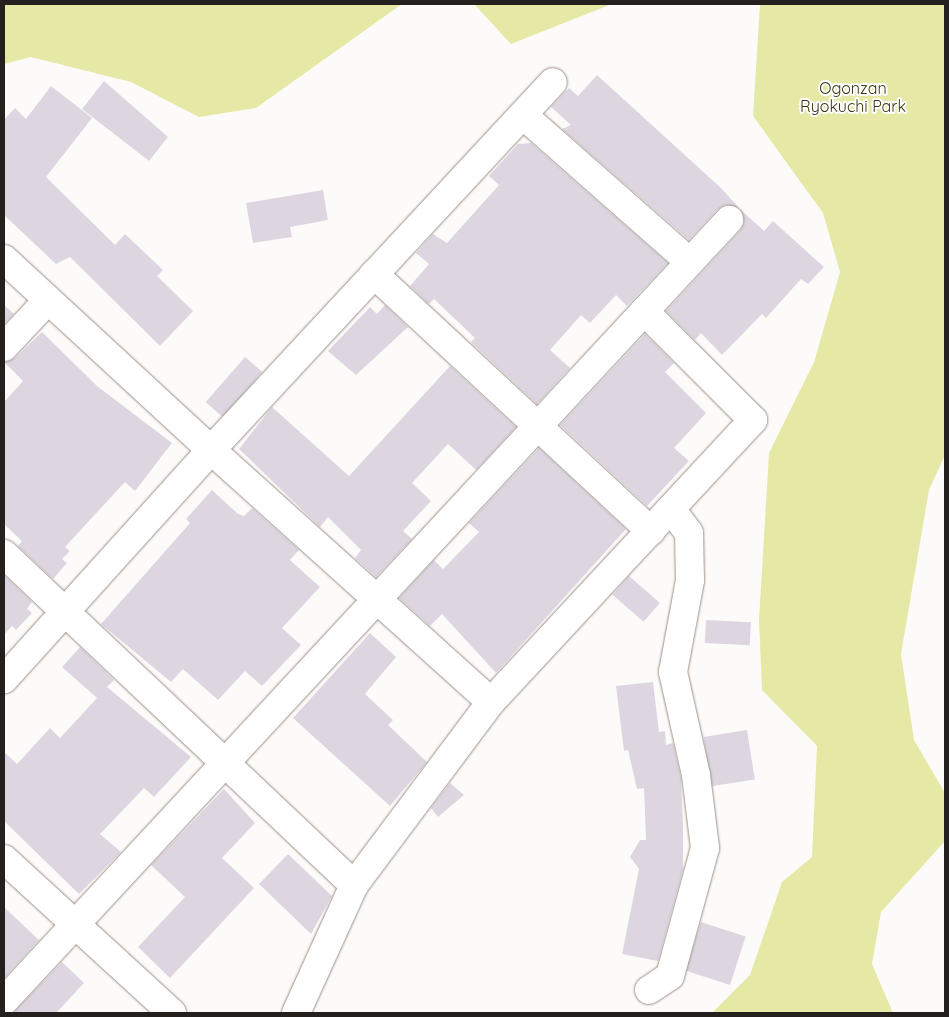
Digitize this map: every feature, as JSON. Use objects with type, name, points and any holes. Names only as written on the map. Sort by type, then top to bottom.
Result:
[{"type":"street","points":[[4,679],[210,450],[553,82]]},
{"type":"street","points":[[523,114],[690,262]]},
{"type":"street","points":[[4,1001],[729,220]]},
{"type":"street","points":[[4,260],[210,450],[491,702]]},
{"type":"street","points":[[374,274],[651,532]]},
{"type":"street","points":[[4,347],[48,300]]},
{"type":"street","points":[[296,1013],[354,885],[491,702],[651,532],[753,420],[644,311]]},
{"type":"street","points":[[649,990],[670,976],[705,848],[696,775],[674,672],[690,580],[688,533],[672,509]]},
{"type":"street","points":[[4,554],[66,610],[354,885]]},
{"type":"street","points":[[4,859],[172,1013]]},
{"type":"green space","points":[[4,4],[402,4],[256,108],[199,117],[131,82],[31,57],[4,64]]},
{"type":"green space","points":[[474,4],[612,4],[511,44]]},
{"type":"green space","name":"Ogonzan Ryokuchi Park","points":[[760,4],[945,4],[945,455],[929,490],[901,654],[914,740],[945,793],[945,841],[881,912],[872,964],[893,1013],[712,1013],[750,975],[782,882],[812,857],[817,746],[762,690],[759,620],[769,453],[814,362],[840,272],[823,213],[753,116]]},
{"type":"building","points":[[597,75],[721,188],[739,208],[725,205],[718,209],[689,240],[562,129],[571,125],[551,107],[569,88],[578,96]]},
{"type":"building","points":[[104,81],[168,137],[149,161],[82,109]]},
{"type":"building","points":[[51,86],[92,118],[46,177],[115,245],[125,234],[163,270],[157,276],[193,311],[160,346],[70,257],[56,264],[4,215],[4,120],[15,108],[26,119]]},
{"type":"building","points":[[531,143],[668,263],[627,306],[616,295],[590,323],[581,315],[550,350],[570,368],[537,404],[471,342],[475,338],[434,299],[429,304],[410,286],[429,264],[416,253],[433,234],[447,243],[499,185],[489,176],[518,144]]},
{"type":"building","points":[[323,190],[328,220],[290,227],[292,237],[253,243],[246,203]]},
{"type":"building","points":[[740,209],[764,231],[773,221],[824,267],[808,284],[801,279],[766,318],[762,314],[722,355],[701,333],[695,340],[666,311],[740,231],[744,223]]},
{"type":"building","points":[[4,305],[14,314],[4,324]]},
{"type":"building","points":[[385,305],[408,327],[356,375],[328,351],[370,307],[377,314]]},
{"type":"building","points":[[42,332],[97,386],[172,443],[135,491],[125,482],[65,547],[70,551],[62,559],[67,563],[53,579],[18,546],[22,541],[4,524],[4,402],[23,381],[4,362],[15,358]]},
{"type":"building","points":[[645,334],[674,363],[665,372],[706,413],[674,448],[689,461],[647,506],[560,425]]},
{"type":"building","points":[[245,357],[262,372],[223,417],[206,402]]},
{"type":"building","points":[[450,366],[516,427],[476,470],[448,444],[412,483],[431,501],[403,531],[412,539],[376,577],[355,558],[361,550],[328,517],[320,527],[239,449],[272,407],[349,476]]},
{"type":"building","points":[[539,448],[626,529],[496,673],[442,614],[430,626],[399,598],[434,560],[443,569],[479,532],[469,523]]},
{"type":"building","points":[[212,490],[238,514],[244,516],[252,508],[299,550],[290,560],[320,587],[282,628],[301,645],[262,686],[245,671],[218,700],[183,669],[171,682],[101,624],[190,523],[186,519]]},
{"type":"building","points":[[4,575],[32,602],[27,609],[32,613],[16,630],[12,626],[4,635]]},
{"type":"building","points":[[629,576],[660,603],[644,622],[613,595]]},
{"type":"building","points":[[706,620],[751,622],[750,645],[705,643]]},
{"type":"building","points":[[370,633],[396,657],[365,694],[393,720],[388,725],[427,762],[390,806],[293,718]]},
{"type":"building","points":[[80,647],[114,680],[107,687],[191,757],[154,797],[144,788],[100,834],[121,852],[79,894],[4,821],[4,752],[17,764],[50,728],[60,738],[97,698],[62,667]]},
{"type":"building","points":[[653,682],[659,732],[665,731],[666,745],[673,743],[681,778],[683,825],[683,870],[658,961],[622,954],[639,869],[630,857],[640,840],[646,840],[644,788],[637,789],[628,750],[624,751],[616,686]]},
{"type":"building","points":[[747,730],[755,779],[711,786],[704,737]]},
{"type":"building","points":[[450,783],[464,795],[438,817],[431,808]]},
{"type":"building","points":[[224,789],[255,823],[222,858],[254,888],[170,978],[138,947],[185,897],[151,865]]},
{"type":"building","points":[[288,854],[332,896],[311,934],[259,884]]},
{"type":"building","points":[[4,907],[39,940],[4,978]]},
{"type":"building","points":[[701,922],[746,937],[730,985],[685,971]]},
{"type":"building","points":[[62,962],[84,983],[56,1013],[13,1013]]}]
